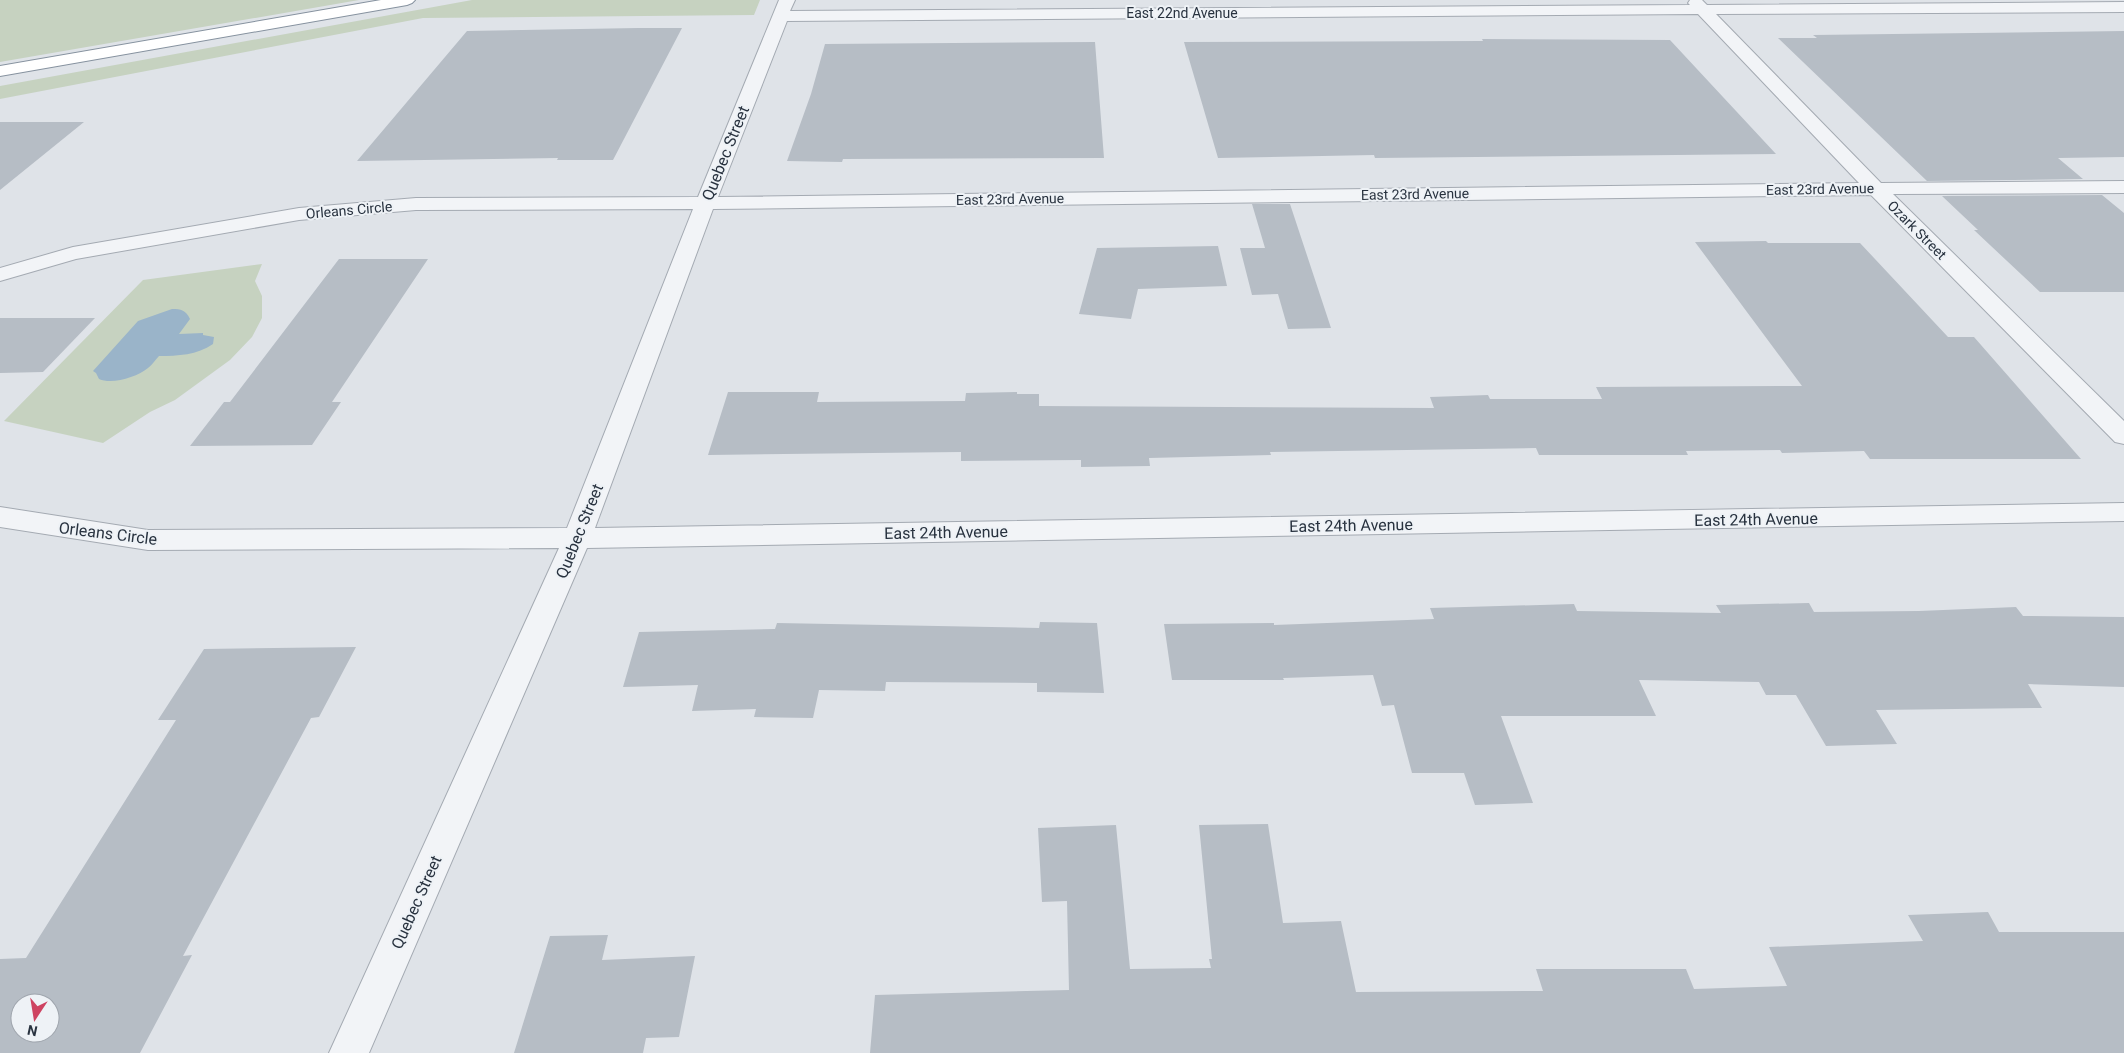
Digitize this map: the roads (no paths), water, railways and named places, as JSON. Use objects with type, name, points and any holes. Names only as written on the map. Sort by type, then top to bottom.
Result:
[{"type":"highway","points":[[0,71],[406,0]]},
{"type":"street","name":"East 22nd Avenue","points":[[783,8],[1698,5],[2124,7]]},
{"type":"street","name":"Ozark Street","points":[[1698,5],[1875,188],[2124,436]]},
{"type":"street","name":"Quebec Street","points":[[349,1053],[578,538],[705,203],[783,8]]},
{"type":"street","name":"East 23rd Avenue","points":[[705,203],[1875,188],[2124,187]]},
{"type":"street","name":"Orleans Circle","points":[[0,275],[73,254],[299,214],[416,204],[705,203]]},
{"type":"street","name":"East 24th Avenue","points":[[578,538],[2124,512]]},
{"type":"street","name":"Orleans Circle","points":[[0,517],[148,540],[578,538]]},
{"type":"water","points":[[172,309],[183,311],[190,319],[179,334],[203,333],[203,335],[214,337],[213,344],[194,353],[159,356],[149,367],[131,377],[117,381],[99,379],[93,371],[138,321]]}]
